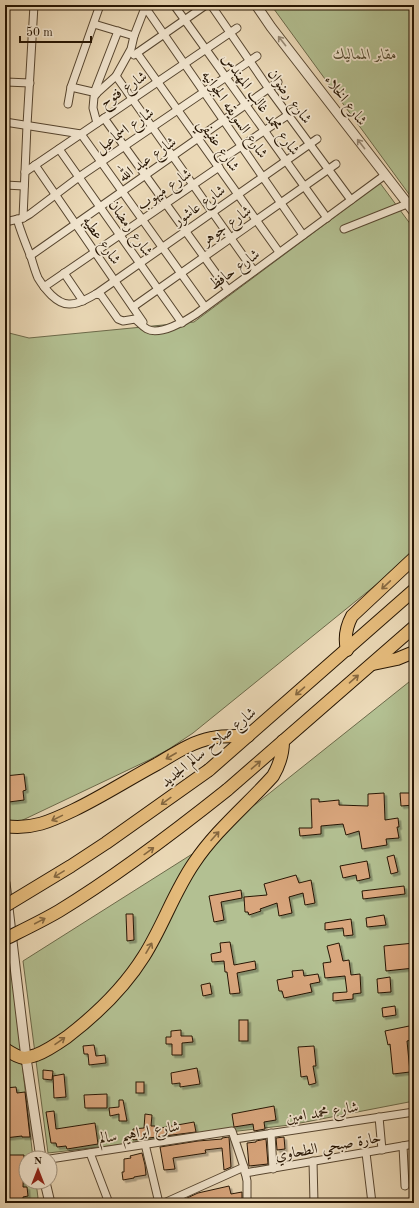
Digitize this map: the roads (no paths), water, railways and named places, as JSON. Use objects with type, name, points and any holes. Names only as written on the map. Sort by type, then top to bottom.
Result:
[{"type":"highway","points":[[347,650],[345,644],[345,632],[352,616],[414,558]]},
{"type":"highway","name":"شارع صلاح سالم الجديد","points":[[5,906],[88,855],[209,770],[414,590]]},
{"type":"highway","points":[[5,939],[58,911],[112,876],[175,831],[227,790],[414,627]]},
{"type":"highway","points":[[372,664],[397,659],[414,652]]},
{"type":"highway","points":[[5,826],[25,827],[50,821],[94,800],[182,749],[201,741],[224,736],[248,736]]},
{"type":"highway","points":[[5,1049],[19,1057],[26,1058],[44,1052],[73,1032],[101,1008],[127,981],[151,944],[178,889],[194,862],[214,837],[273,776],[281,759],[283,741]]},
{"type":"street","points":[[34,5],[24,186],[20,218],[30,256],[37,276],[44,287],[63,303],[69,304],[83,301],[64,273]]},
{"type":"street","points":[[68,104],[72,87],[100,5]]},
{"type":"street","name":"شارع محمد غالب المهندس","points":[[174,5],[327,218]]},
{"type":"street","points":[[124,62],[206,5]]},
{"type":"street","name":"شارع رضوان","points":[[211,5],[269,89],[291,113],[309,144],[351,200]]},
{"type":"street","name":"شارع الخلاء","points":[[256,5],[271,28],[411,208]]},
{"type":"street","points":[[96,93],[116,76],[124,62],[131,49],[145,6]]},
{"type":"street","name":"شارع السويقه الجوانيه","points":[[145,6],[303,235]]},
{"type":"street","points":[[94,24],[134,36]]},
{"type":"street","name":"شارع فتوح","points":[[24,172],[237,28]]},
{"type":"street","points":[[97,123],[93,108],[94,98],[118,31]]},
{"type":"street","name":"شارع عفيفي","points":[[137,53],[279,252]]},
{"type":"street","name":"شارع اسماعيل","points":[[5,222],[30,214],[79,177],[257,56]]},
{"type":"street","points":[[116,76],[254,271]]},
{"type":"street","points":[[6,82],[30,83]]},
{"type":"street","name":"شارع عبد الله","points":[[30,256],[101,208],[278,82]]},
{"type":"street","points":[[72,87],[96,93]]},
{"type":"street","name":"شارع ميهوب","points":[[44,287],[193,185],[241,146],[291,113]]},
{"type":"street","points":[[104,118],[228,290]]},
{"type":"street","points":[[5,122],[81,134],[205,307]]},
{"type":"street","name":"شارع عاشور","points":[[83,301],[96,294],[317,138]]},
{"type":"street","name":"شارع رمضان","points":[[59,149],[182,323]]},
{"type":"street","name":"شارع جوهر","points":[[133,307],[336,164]]},
{"type":"street","name":"شارع عطيه","points":[[35,165],[147,329]]},
{"type":"street","name":"شارع حافظ","points":[[147,329],[162,330],[182,323],[385,175]]},
{"type":"street","points":[[5,185],[24,186]]},
{"type":"street","points":[[344,229],[411,208]]},
{"type":"street","points":[[96,294],[101,295],[118,319],[123,321],[135,319],[147,329]]},
{"type":"street","points":[[5,883],[26,1058],[40,1150]]},
{"type":"street","name":"شارع محمد امين","points":[[235,1139],[414,1112]]},
{"type":"street","points":[[379,1117],[382,1150]]},
{"type":"street","name":"شارع ابراهيم سالم","points":[[58,1158],[232,1131],[235,1139]]},
{"type":"street","points":[[271,1133],[273,1169]]},
{"type":"street","points":[[235,1139],[245,1170],[247,1181],[247,1203]]},
{"type":"street","points":[[145,1144],[159,1203]]},
{"type":"street","name":"حارة صبحي الطحاوي","points":[[164,1203],[245,1170],[273,1169],[414,1144]]},
{"type":"street","points":[[404,1146],[405,1186]]},
{"type":"street","points":[[90,1153],[109,1203]]},
{"type":"street","points":[[366,1153],[372,1203]]},
{"type":"street","points":[[313,1161],[314,1203]]},
{"type":"street","points":[[47,1190],[50,1203]]},
{"type":"park label","name":"مقابر المماليك","points":[[365,54]]}]
